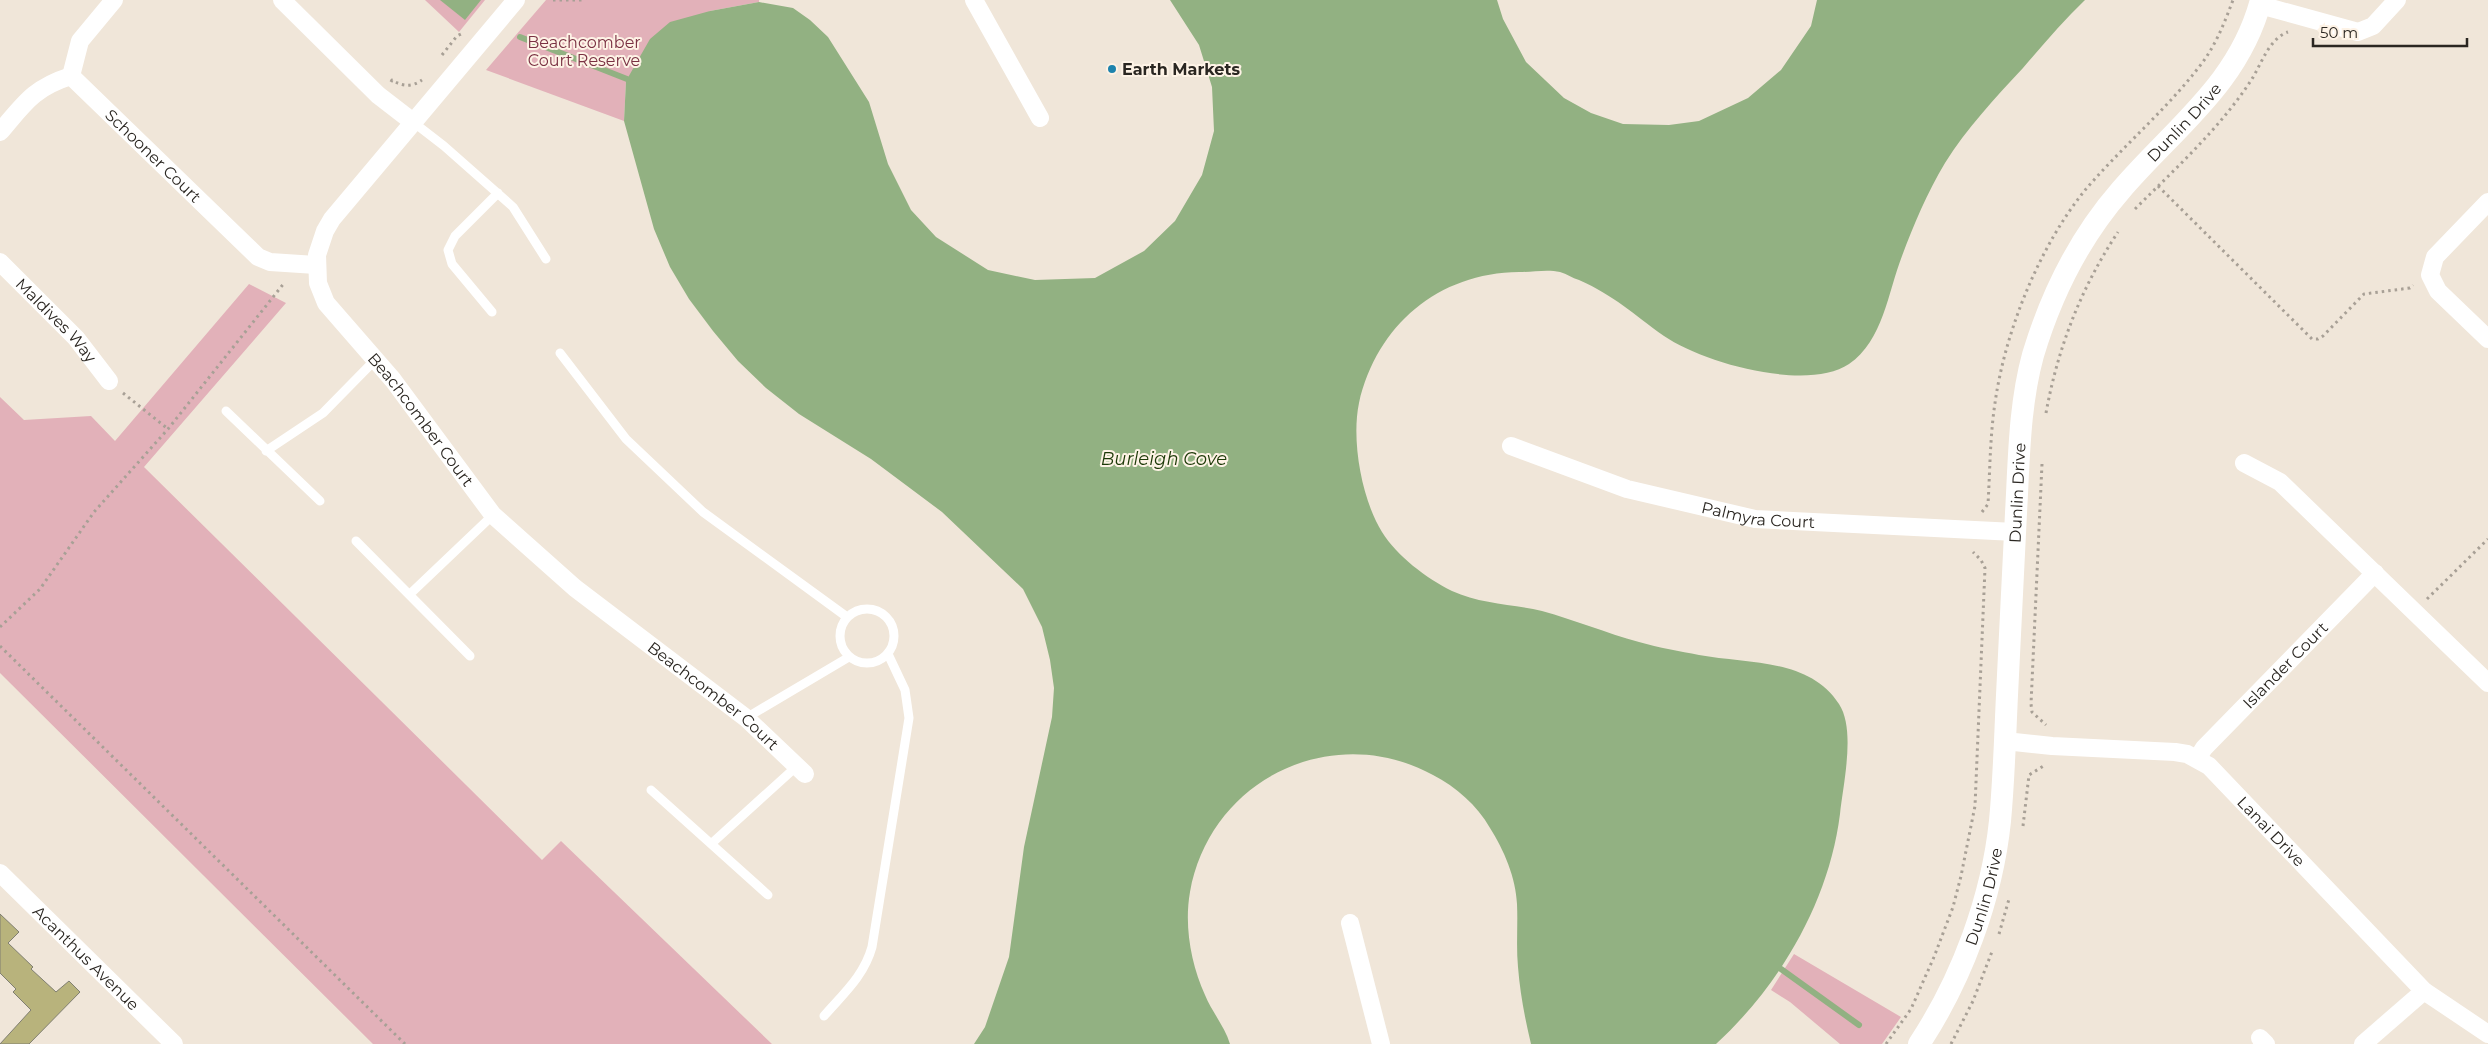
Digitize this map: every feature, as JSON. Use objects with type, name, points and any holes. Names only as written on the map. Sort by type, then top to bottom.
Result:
[{"type":"street","points":[[0,132],[37,90],[47,84],[71,76],[80,41],[114,0]]},
{"type":"street","points":[[282,0],[378,95],[413,122]]},
{"type":"street","name":"Beachcomber Court","points":[[516,0],[332,219],[320,244],[316,265],[320,292],[326,303],[394,380],[493,515],[575,588],[746,718],[801,770]]},
{"type":"street","points":[[974,0],[1040,118]]},
{"type":"street","points":[[2260,2],[2358,32],[2373,26],[2396,0]]},
{"type":"street","name":"Dunlin Drive","points":[[1919,1044],[1941,1006],[1960,965],[1985,895],[2000,823],[2015,532],[2025,393],[2033,356],[2059,286],[2085,238],[2118,193],[2140,168],[2202,106],[2226,77],[2244,46],[2260,2]]},
{"type":"street","name":"Schooner Court","points":[[71,76],[246,247],[263,260],[288,264],[316,265]]},
{"type":"street","points":[[2488,202],[2434,257],[2430,275],[2438,291],[2488,339]]},
{"type":"street","name":"Maldives Way","points":[[0,262],[76,338],[109,381]]},
{"type":"street","name":"Palmyra Court","points":[[1511,446],[1626,489],[1755,519],[2015,532]]},
{"type":"street","points":[[2244,463],[2280,482],[2488,683]]},
{"type":"street","name":"Islander Court","points":[[2197,759],[2204,748],[2375,573]]},
{"type":"street","name":"Lanai Drive","points":[[2005,741],[2052,746],[2175,752],[2197,759],[2220,775],[2424,991],[2488,1034]]},
{"type":"street","name":"Acanthus Avenue","points":[[0,873],[174,1044]]},
{"type":"street","points":[[1350,923],[1381,1044]]},
{"type":"street","points":[[2363,1044],[2424,991]]},
{"type":"lane","points":[[413,122],[498,193],[518,214],[546,259]]},
{"type":"lane","points":[[492,312],[452,264],[448,250],[455,236],[498,193]]},
{"type":"lane","points":[[560,353],[626,439],[703,512],[847,617]]},
{"type":"lane","points":[[266,451],[323,413],[375,360]]},
{"type":"lane","points":[[226,411],[320,501]]},
{"type":"lane","points":[[410,594],[493,515]]},
{"type":"lane","points":[[356,540],[470,656]]},
{"type":"lane","points":[[863,608],[873,609],[888,619],[895,636],[888,654],[874,663],[865,663],[849,657],[843,650],[840,633],[847,617],[854,611],[863,608]]},
{"type":"lane","points":[[824,1016],[857,980],[867,964],[872,947],[909,718],[905,690],[888,654]]},
{"type":"lane","points":[[746,718],[849,657]]},
{"type":"lane","points":[[711,844],[801,770]]},
{"type":"lane","points":[[651,790],[768,895]]},
{"type":"path","points":[[553,0],[583,0]]},
{"type":"path","points":[[2135,210],[2226,117],[2254,76],[2272,42],[2280,35],[2295,31]]},
{"type":"path","points":[[437,62],[457,36],[467,32]]},
{"type":"path","points":[[378,95],[392,80],[408,86],[427,76]]},
{"type":"path","points":[[2140,168],[2312,339],[2318,340],[2323,336],[2364,294],[2410,288],[2430,275]]},
{"type":"path","points":[[2046,415],[2057,359],[2080,297],[2100,259],[2119,231]]},
{"type":"path","points":[[0,628],[40,589],[94,512],[168,429],[285,282],[288,264]]},
{"type":"path","points":[[109,381],[168,429]]},
{"type":"path","points":[[2042,459],[2031,704],[2032,712],[2038,720],[2052,727]]},
{"type":"path","points":[[2414,612],[2488,539]]},
{"type":"path","points":[[1886,1044],[1911,1009],[1954,907],[1975,806],[1985,568],[1982,560],[1973,552]]},
{"type":"path","points":[[0,646],[405,1044]]},
{"type":"path","points":[[1951,1044],[1973,1001]]},
{"type":"green space","points":[[425,0],[485,0],[459,32]]},
{"type":"green space","name":"Beachcomber Court Reserve","points":[[546,0],[759,0],[759,2],[710,11],[626,81],[624,121],[486,70]]},
{"type":"green space","points":[[249,284],[286,303],[144,467],[542,860],[561,841],[772,1044],[373,1044],[0,673],[0,397],[24,420],[91,416],[115,441]]},
{"type":"green space","points":[[1794,954],[1901,1017],[1882,1044],[1840,1044],[1790,1002],[1771,990]]},
{"type":"water","points":[[440,0],[481,0],[465,20]]},
{"type":"water","name":"Burleigh Cove","points":[[1170,0],[1497,0],[1503,19],[1526,62],[1564,98],[1591,113],[1623,124],[1669,125],[1699,121],[1748,98],[1781,70],[1811,26],[1817,0],[2085,0],[1982,114],[1945,163],[1911,232],[1877,329],[1870,342],[1849,364],[1831,372],[1808,375],[1782,375],[1755,371],[1729,364],[1703,356],[1681,346],[1664,336],[1614,299],[1592,286],[1563,273],[1545,271],[1490,275],[1462,282],[1438,293],[1415,309],[1396,328],[1380,350],[1368,375],[1359,403],[1356,435],[1357,452],[1364,487],[1375,519],[1388,541],[1422,573],[1452,591],[1474,599],[1542,611],[1662,648],[1718,658],[1757,662],[1794,671],[1811,678],[1826,689],[1839,704],[1847,728],[1847,758],[1834,847],[1825,879],[1813,910],[1798,940],[1780,969],[1761,996],[1716,1044],[1531,1044],[1519,977],[1516,894],[1512,874],[1490,828],[1465,797],[1433,775],[1395,760],[1356,754],[1317,758],[1282,771],[1249,791],[1222,818],[1202,852],[1188,905],[1190,945],[1200,983],[1230,1044],[974,1044],[985,1027],[1009,957],[1024,847],[1052,717],[1054,688],[1042,627],[1023,589],[942,512],[871,459],[799,414],[766,388],[738,361],[713,331],[689,299],[670,267],[654,229],[624,121],[626,81],[650,39],[670,22],[710,11],[759,2],[793,8],[810,20],[828,37],[869,102],[888,164],[911,210],[936,237],[988,270],[1035,280],[1095,278],[1144,251],[1175,221],[1202,175],[1214,131],[1212,87],[1199,45]]},
{"type":"building","points":[[0,914],[19,932],[8,943],[33,967],[31,969],[56,992],[69,981],[80,992],[29,1044],[0,1044],[31,1010],[13,992],[16,989],[0,973]]},
{"type":"waterway","points":[[520,37],[627,79]]},
{"type":"waterway","points":[[1781,969],[1859,1025]]},
{"type":"place","name":"Earth Markets","points":[[1112,69]]}]
